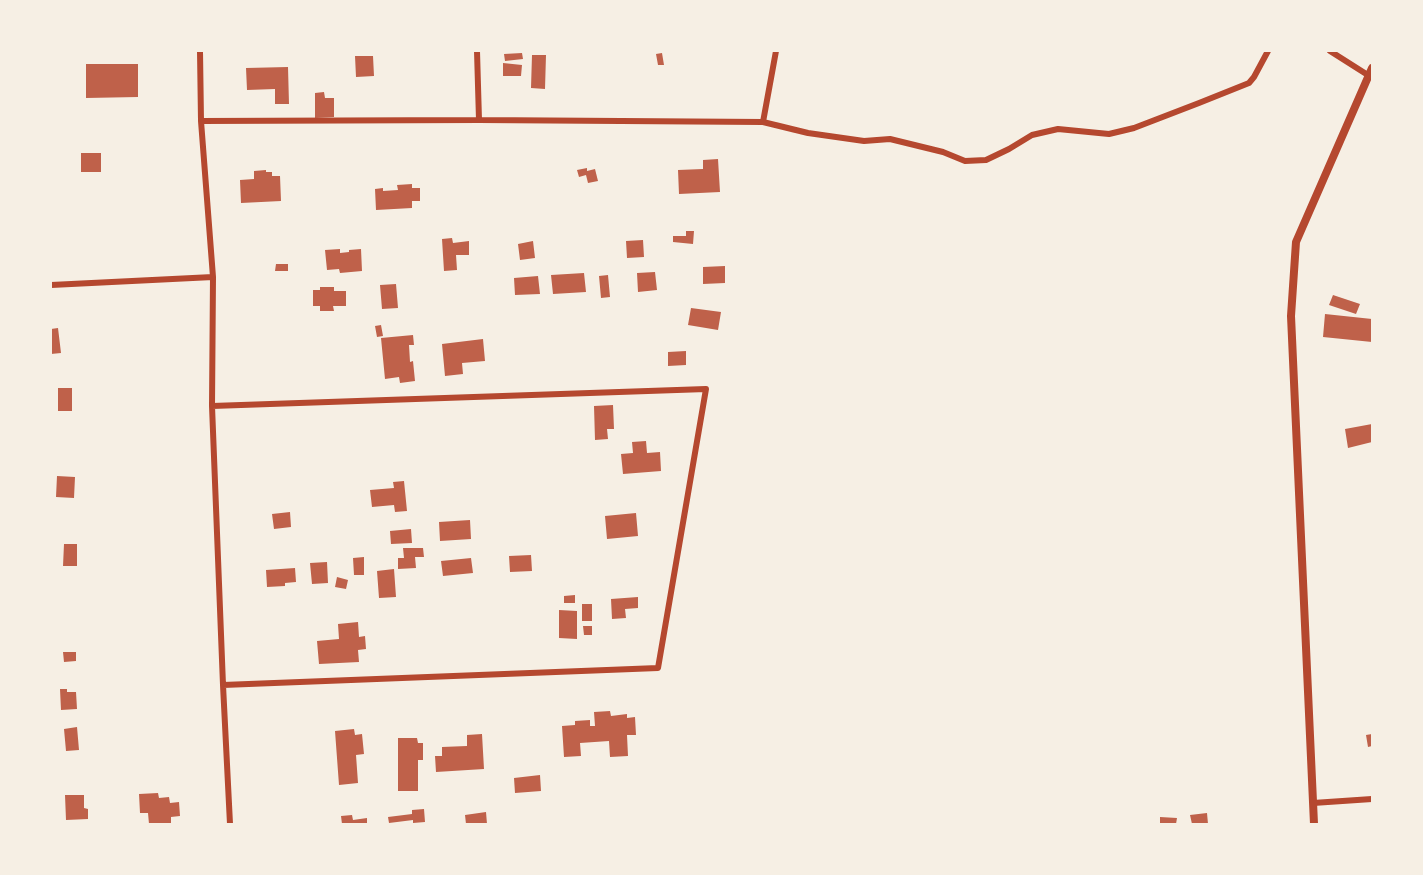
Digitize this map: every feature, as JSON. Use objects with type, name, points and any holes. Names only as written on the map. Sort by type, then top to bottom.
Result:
[{"type":"street","points":[[200,51],[201,121],[213,277],[212,406],[230,824]]},
{"type":"street","points":[[477,51],[479,120]]},
{"type":"street","points":[[763,122],[776,51]]},
{"type":"street","points":[[201,121],[763,122],[807,133],[864,141],[890,139],[965,160],[986,160],[1032,135],[1058,129],[1109,134],[1134,128],[1199,104],[1249,83],[1268,51]]},
{"type":"street","points":[[1314,824],[1291,316],[1296,243],[1371,74],[1330,51]]},
{"type":"street","points":[[51,285],[213,277]]},
{"type":"street","points":[[212,406],[706,388],[658,668],[223,685]]},
{"type":"street","points":[[1313,802],[1372,799]]},
{"type":"building","points":[[522,53],[523,59],[505,61],[504,54]]},
{"type":"building","points":[[662,53],[664,65],[658,65],[656,54]]},
{"type":"building","points":[[532,55],[546,55],[545,89],[531,88]]},
{"type":"building","points":[[355,56],[373,56],[374,76],[356,77]]},
{"type":"building","points":[[503,63],[522,65],[521,76],[503,76]]},
{"type":"building","points":[[86,64],[138,64],[138,97],[86,98]]},
{"type":"building","points":[[288,67],[289,104],[275,104],[275,89],[247,90],[246,68]]},
{"type":"building","points":[[324,92],[325,98],[334,98],[334,117],[315,118],[315,93]]},
{"type":"building","points":[[81,153],[101,153],[101,172],[81,172]]},
{"type":"building","points":[[718,159],[720,192],[679,194],[678,170],[703,169],[703,160]]},
{"type":"building","points":[[587,168],[587,171],[595,169],[598,181],[588,183],[586,175],[579,177],[577,170]]},
{"type":"building","points":[[266,170],[266,172],[272,172],[272,176],[280,176],[281,201],[241,203],[240,180],[254,179],[254,171]]},
{"type":"building","points":[[412,184],[412,188],[420,188],[420,201],[412,201],[412,208],[376,210],[375,189],[398,190],[397,185]]},
{"type":"building","points":[[686,231],[694,231],[693,244],[673,242],[673,236],[686,236]]},
{"type":"building","points":[[452,238],[453,243],[469,241],[469,255],[456,255],[457,270],[444,271],[442,239]]},
{"type":"building","points":[[643,240],[644,257],[627,258],[626,241]]},
{"type":"building","points":[[533,241],[535,258],[520,260],[518,244]]},
{"type":"building","points":[[340,249],[340,253],[361,249],[362,271],[340,273],[339,269],[327,270],[325,250]]},
{"type":"building","points":[[276,264],[288,264],[288,271],[275,271]]},
{"type":"building","points":[[725,266],[725,283],[703,284],[703,267]]},
{"type":"building","points":[[655,272],[657,290],[638,292],[637,273]]},
{"type":"building","points":[[584,273],[586,292],[553,294],[551,275]]},
{"type":"building","points":[[608,275],[610,297],[601,298],[599,276]]},
{"type":"building","points":[[538,276],[540,294],[515,295],[514,278]]},
{"type":"building","points":[[396,284],[398,308],[382,309],[380,285]]},
{"type":"building","points":[[320,287],[334,287],[334,291],[346,291],[346,306],[333,306],[334,311],[320,311],[320,306],[313,306],[313,290],[320,290]]},
{"type":"building","points":[[1333,295],[1360,304],[1356,314],[1329,305]]},
{"type":"building","points":[[691,308],[721,312],[718,330],[688,325]]},
{"type":"building","points":[[1325,314],[1372,319],[1372,342],[1323,337]]},
{"type":"building","points":[[381,325],[383,336],[377,337],[375,326]]},
{"type":"building","points":[[58,328],[61,353],[51,354],[51,329]]},
{"type":"building","points":[[413,335],[414,345],[409,345],[410,362],[413,361],[415,381],[400,383],[399,377],[385,379],[381,338]]},
{"type":"building","points":[[483,339],[485,361],[462,363],[463,374],[445,376],[442,344]]},
{"type":"building","points":[[686,351],[686,365],[668,366],[668,352]]},
{"type":"building","points":[[58,388],[72,388],[72,411],[58,411]]},
{"type":"building","points":[[613,405],[614,429],[607,429],[608,439],[595,440],[594,406]]},
{"type":"building","points":[[1372,424],[1372,442],[1348,448],[1345,429]]},
{"type":"building","points":[[646,441],[647,453],[660,452],[661,471],[623,474],[621,454],[633,453],[632,442]]},
{"type":"building","points":[[57,476],[75,477],[74,498],[56,497]]},
{"type":"building","points":[[404,481],[407,511],[395,512],[394,505],[372,507],[370,490],[394,488],[393,482]]},
{"type":"building","points":[[290,512],[291,527],[274,529],[272,514]]},
{"type":"building","points":[[636,513],[638,536],[607,539],[605,516]]},
{"type":"building","points":[[470,520],[471,539],[440,541],[439,522]]},
{"type":"building","points":[[411,529],[412,543],[391,544],[390,531]]},
{"type":"building","points":[[64,544],[77,544],[77,566],[63,566]]},
{"type":"building","points":[[403,548],[423,548],[424,557],[415,557],[416,568],[398,569],[398,558],[404,558]]},
{"type":"building","points":[[531,555],[532,571],[510,572],[509,556]]},
{"type":"building","points":[[364,557],[364,575],[354,575],[353,558]]},
{"type":"building","points":[[471,558],[473,573],[443,576],[441,561]]},
{"type":"building","points":[[327,562],[328,583],[312,584],[310,563]]},
{"type":"building","points":[[295,568],[296,582],[285,583],[285,586],[267,587],[266,570]]},
{"type":"building","points":[[394,569],[396,597],[379,598],[377,571]]},
{"type":"building","points":[[337,577],[348,580],[346,589],[335,587]]},
{"type":"building","points":[[575,595],[575,603],[564,603],[564,596]]},
{"type":"building","points":[[638,597],[638,608],[625,609],[626,618],[612,619],[611,599]]},
{"type":"building","points":[[582,604],[592,604],[592,621],[582,621]]},
{"type":"building","points":[[559,610],[577,611],[577,639],[559,638]]},
{"type":"building","points":[[358,622],[359,637],[365,636],[366,649],[358,650],[359,662],[319,664],[317,641],[339,639],[338,624]]},
{"type":"building","points":[[583,626],[592,626],[592,635],[584,635]]},
{"type":"building","points":[[63,652],[76,652],[76,661],[64,662]]},
{"type":"building","points":[[60,689],[76,692],[77,709],[61,710]]},
{"type":"building","points":[[610,711],[611,716],[627,714],[627,718],[635,717],[636,735],[627,735],[628,756],[610,757],[609,741],[580,743],[581,756],[564,757],[562,726],[575,725],[575,721],[590,720],[590,726],[595,726],[594,712]]},
{"type":"building","points":[[77,727],[79,750],[66,751],[64,729]]},
{"type":"building","points":[[354,729],[355,735],[362,734],[364,754],[356,755],[358,783],[339,785],[335,731]]},
{"type":"building","points":[[482,734],[484,769],[436,772],[435,756],[442,756],[442,747],[467,746],[467,735]]},
{"type":"building","points":[[1372,734],[1372,746],[1368,747],[1366,735]]},
{"type":"building","points":[[398,738],[417,738],[418,743],[423,743],[423,760],[418,760],[418,791],[398,791]]},
{"type":"building","points":[[540,775],[541,791],[515,793],[514,778]]},
{"type":"building","points":[[158,793],[159,798],[169,797],[170,803],[179,802],[180,816],[171,817],[171,824],[149,824],[148,813],[140,813],[139,794]]},
{"type":"building","points":[[65,795],[84,795],[84,808],[88,809],[88,819],[66,820]]},
{"type":"building","points":[[424,809],[425,822],[413,823],[413,820],[389,823],[388,817],[412,814],[412,810]]},
{"type":"building","points":[[486,812],[487,824],[466,824],[465,815]]},
{"type":"building","points":[[1207,813],[1208,824],[1192,824],[1190,815]]},
{"type":"building","points":[[352,815],[353,820],[367,818],[367,824],[342,824],[341,816]]},
{"type":"building","points":[[1160,817],[1177,818],[1176,824],[1160,824]]}]
